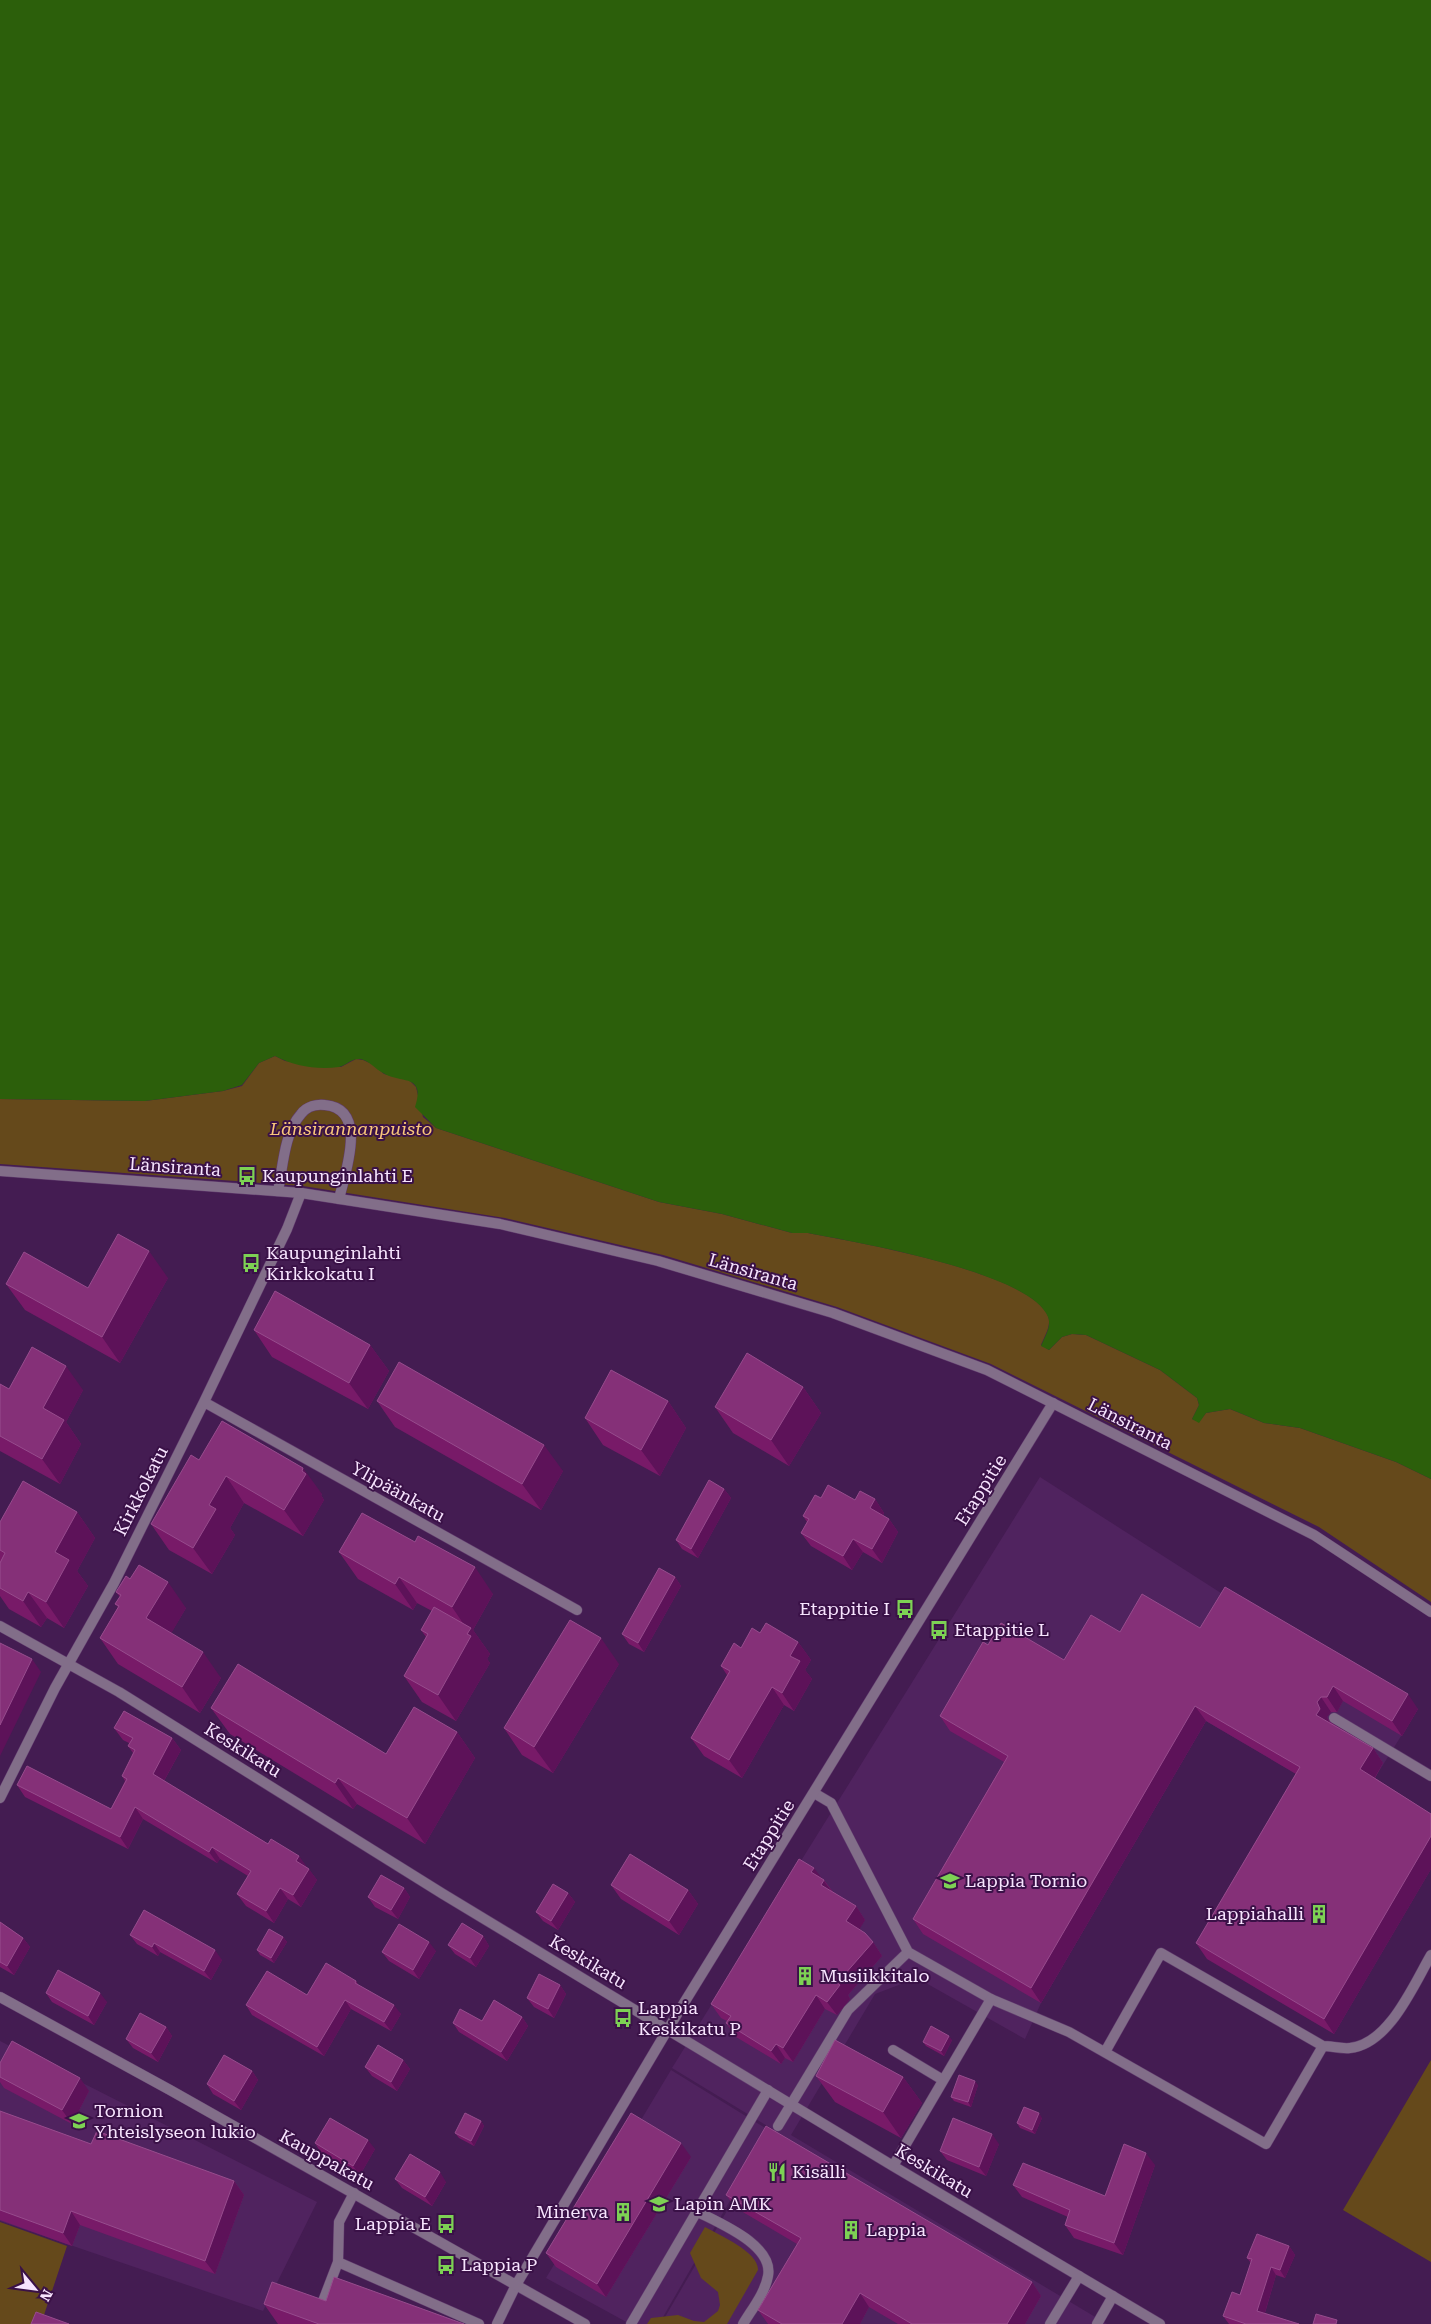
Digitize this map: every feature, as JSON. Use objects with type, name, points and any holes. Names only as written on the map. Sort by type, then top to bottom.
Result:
[{"type":"street","points":[[278,1191],[290,1136],[301,1113],[313,1105],[328,1105],[339,1110],[348,1120],[352,1132],[339,1199]]},
{"type":"street","name":"Länsiranta","points":[[0,1171],[301,1193],[500,1224],[658,1261],[833,1313],[987,1370],[1314,1535],[1431,1612]]},
{"type":"street","name":"Kirkkokatu","points":[[0,1798],[68,1664],[114,1583],[204,1402],[286,1229],[301,1193]]},
{"type":"street","name":"Ylipäänkatu","points":[[204,1402],[577,1610]]},
{"type":"street","name":"Etappitie","points":[[497,2324],[516,2286],[668,2029],[1053,1404]]},
{"type":"street","name":"Keskikatu","points":[[0,1626],[118,1692],[443,1894],[893,2166],[1160,2324]]},
{"type":"street","points":[[1334,1718],[1431,1776]]},
{"type":"street","points":[[814,1793],[831,1803],[908,1952],[991,1999],[1069,2032],[1266,2144],[1322,2046]]},
{"type":"street","points":[[778,2126],[848,2010],[908,1952]]},
{"type":"street","points":[[1105,2052],[1161,1954],[1322,2046],[1350,2048],[1372,2041],[1392,2022],[1431,1955]]},
{"type":"street","name":"Kauppakatu","points":[[0,1997],[354,2193],[585,2324]]},
{"type":"street","points":[[893,2166],[991,1999]]},
{"type":"street","points":[[893,2050],[943,2080]]},
{"type":"street","points":[[631,2324],[696,2210],[768,2090]]},
{"type":"street","points":[[320,2309],[338,2262],[339,2222],[354,2193]]},
{"type":"street","points":[[696,2210],[753,2243],[763,2254],[768,2264],[768,2276],[763,2291],[743,2324]]},
{"type":"street","points":[[338,2262],[479,2324]]},
{"type":"street","points":[[1050,2324],[1079,2276]]},
{"type":"street","points":[[1097,2324],[1113,2296]]},
{"type":"shaded area","points":[[0,0],[1431,0],[1431,1479],[1396,1462],[1300,1428],[1264,1423],[1230,1409],[1206,1413],[1199,1423],[1192,1419],[1199,1405],[1197,1398],[1160,1370],[1086,1335],[1072,1334],[1062,1337],[1049,1350],[1041,1346],[1049,1321],[1035,1301],[1010,1286],[977,1273],[900,1252],[808,1233],[792,1233],[722,1214],[659,1202],[436,1128],[415,1107],[417,1089],[414,1084],[410,1081],[390,1076],[367,1061],[360,1059],[339,1067],[322,1068],[298,1065],[275,1056],[259,1063],[242,1085],[223,1091],[145,1101],[0,1099]]},
{"type":"shaded area","name":"Lappia Tornio","points":[[1040,1477],[1235,1602],[1418,1709],[1371,1784],[1298,1775],[1206,1721],[1041,2003],[1025,2039],[917,1978],[875,1994],[791,2135],[1107,2324],[661,2324],[774,2130],[672,2068]]},
{"type":"shaded area","name":"Tornion Yhteislyseon lukio","points":[[0,2041],[317,2202],[263,2311],[0,2221]]},
{"type":"shaded area","name":"Lapin AMK","points":[[671,2070],[770,2131],[659,2324],[630,2324],[546,2278]]},
{"type":"green space","name":"Länsirannanpuisto","points":[[275,1056],[285,1061],[341,1067],[356,1059],[363,1060],[372,1064],[384,1074],[408,1079],[416,1087],[423,1117],[436,1128],[659,1202],[722,1214],[792,1233],[808,1233],[900,1252],[939,1261],[977,1273],[1010,1286],[1034,1300],[1048,1316],[1049,1320],[1041,1345],[1049,1350],[1062,1337],[1072,1334],[1086,1335],[1160,1370],[1197,1398],[1199,1405],[1192,1419],[1199,1422],[1206,1413],[1230,1409],[1264,1423],[1300,1428],[1396,1462],[1431,1479],[1431,1602],[1319,1527],[991,1364],[837,1307],[663,1255],[505,1218],[303,1186],[0,1164],[0,1099],[145,1101],[223,1091],[242,1086],[259,1063]]},
{"type":"green space","points":[[1431,2060],[1431,2262],[1343,2210]]},
{"type":"green space","points":[[0,2222],[67,2246],[41,2324],[0,2324]]},
{"type":"green space","points":[[705,2227],[737,2245],[757,2263],[758,2270],[727,2324],[647,2324],[651,2318],[678,2315],[694,2321],[704,2322],[718,2311],[720,2305],[718,2292],[701,2278],[690,2253]]},
{"type":"building","points":[[118,1234],[149,1251],[102,1337],[6,1284],[24,1252],[88,1288]]},
{"type":"building","points":[[275,1291],[370,1345],[349,1383],[254,1330]]},
{"type":"building","points":[[32,1347],[66,1366],[43,1408],[64,1420],[42,1459],[0,1436],[0,1384],[9,1389]]},
{"type":"building","points":[[747,1353],[803,1387],[771,1440],[715,1407]]},
{"type":"building","points":[[399,1362],[544,1445],[522,1484],[377,1401]]},
{"type":"building","points":[[611,1370],[668,1401],[641,1450],[585,1418]]},
{"type":"building","points":[[222,1421],[303,1468],[302,1471],[306,1474],[284,1510],[226,1476],[209,1505],[216,1509],[193,1548],[151,1524],[191,1455],[199,1460]]},
{"type":"building","points":[[709,1480],[724,1489],[691,1549],[676,1540]]},
{"type":"building","points":[[23,1481],[77,1512],[55,1552],[69,1560],[46,1602],[28,1592],[23,1601],[0,1588],[0,1563],[5,1553],[0,1550],[0,1522]]},
{"type":"building","points":[[828,1485],[855,1500],[860,1491],[875,1499],[870,1508],[889,1519],[872,1549],[853,1539],[843,1556],[801,1533],[809,1519],[803,1516],[815,1495],[821,1498]]},
{"type":"building","points":[[362,1513],[415,1542],[418,1536],[475,1567],[452,1607],[399,1577],[395,1584],[339,1552]]},
{"type":"building","points":[[139,1565],[168,1582],[146,1618],[203,1652],[182,1687],[100,1638],[119,1606],[115,1604],[121,1595],[116,1592],[126,1576],[130,1579]]},
{"type":"building","points":[[659,1568],[675,1577],[638,1643],[622,1634]]},
{"type":"building","points":[[1225,1587],[1408,1694],[1392,1721],[1333,1686],[1327,1697],[1321,1697],[1317,1702],[1320,1709],[1316,1715],[1373,1748],[1360,1769],[1431,1814],[1431,1836],[1324,2019],[1196,1943],[1300,1767],[1195,1706],[1031,1988],[913,1919],[1008,1756],[940,1716],[983,1642],[988,1645],[1001,1623],[1064,1660],[1091,1615],[1120,1632],[1142,1594],[1200,1628]]},
{"type":"building","points":[[434,1607],[471,1628],[467,1634],[471,1636],[438,1695],[404,1676],[428,1634],[421,1630]]},
{"type":"building","points":[[570,1620],[601,1638],[534,1747],[504,1728]]},
{"type":"building","points":[[766,1623],[798,1642],[790,1656],[800,1661],[782,1693],[772,1687],[729,1760],[691,1738],[730,1671],[721,1666],[734,1643],[741,1648],[752,1628],[760,1633]]},
{"type":"building","points":[[0,1643],[32,1659],[0,1725]]},
{"type":"building","points":[[238,1664],[386,1754],[414,1707],[457,1732],[407,1818],[338,1778],[335,1783],[211,1708]]},
{"type":"building","points":[[124,1711],[172,1738],[153,1774],[268,1844],[271,1839],[299,1856],[296,1861],[309,1869],[293,1895],[280,1888],[266,1911],[237,1894],[251,1871],[212,1847],[209,1852],[135,1807],[120,1837],[17,1785],[27,1766],[111,1809],[127,1779],[122,1776],[135,1750],[128,1746],[133,1738],[114,1728]]},
{"type":"building","points":[[630,1854],[688,1890],[669,1921],[611,1885]]},
{"type":"building","name":"Musiikkitalo","points":[[799,1859],[814,1868],[811,1872],[824,1880],[821,1885],[856,1906],[846,1921],[865,1933],[873,1942],[837,1983],[840,1985],[827,2002],[816,1995],[783,2048],[776,2044],[771,2051],[726,2023],[731,2016],[711,2004]]},
{"type":"building","points":[[381,1875],[404,1888],[391,1910],[368,1897]]},
{"type":"building","points":[[553,1884],[568,1893],[551,1921],[536,1912]]},
{"type":"building","points":[[144,1910],[215,1950],[204,1971],[154,1943],[152,1947],[130,1935]]},
{"type":"building","points":[[0,1922],[23,1938],[7,1966],[0,1962]]},
{"type":"building","points":[[462,1923],[483,1936],[470,1958],[448,1945]]},
{"type":"building","points":[[399,1924],[429,1942],[413,1970],[382,1952]]},
{"type":"building","points":[[269,1929],[283,1937],[271,1958],[257,1950]]},
{"type":"building","points":[[326,1963],[356,1981],[355,1983],[394,2005],[384,2022],[345,2000],[317,2047],[246,2005],[267,1971],[307,1995]]},
{"type":"building","points":[[58,1970],[100,1993],[88,2016],[46,1993]]},
{"type":"building","points":[[539,1974],[560,1985],[548,2009],[527,1998]]},
{"type":"building","points":[[494,2000],[522,2017],[501,2052],[453,2023],[460,2009],[482,2021]]},
{"type":"building","points":[[140,2013],[166,2027],[151,2053],[126,2039]]},
{"type":"building","points":[[931,2026],[949,2036],[941,2051],[923,2042]]},
{"type":"building","points":[[835,2040],[903,2077],[883,2112],[816,2076]]},
{"type":"building","points":[[12,2041],[80,2078],[62,2110],[0,2077],[0,2063]]},
{"type":"building","points":[[378,2045],[403,2060],[391,2082],[365,2067]]},
{"type":"building","points":[[224,2055],[252,2071],[234,2101],[207,2084]]},
{"type":"building","points":[[959,2075],[975,2081],[968,2102],[951,2097]]},
{"type":"building","points":[[1024,2107],[1039,2113],[1032,2130],[1017,2123]]},
{"type":"building","points":[[0,2111],[91,2144],[97,2131],[234,2181],[205,2261],[71,2211],[63,2233],[0,2210]]},
{"type":"building","points":[[465,2113],[481,2121],[471,2141],[455,2133]]},
{"type":"building","name":"Minerva","points":[[631,2113],[681,2143],[597,2284],[546,2253]]},
{"type":"building","points":[[330,2118],[368,2140],[353,2166],[315,2143]]},
{"type":"building","points":[[953,2118],[992,2134],[979,2167],[940,2151]]},
{"type":"building","name":"Lappia","points":[[766,2126],[1032,2282],[1007,2324],[912,2324],[860,2293],[842,2324],[782,2324],[758,2310],[801,2238],[726,2195]]},
{"type":"building","points":[[1124,2144],[1146,2153],[1114,2243],[1065,2225],[1070,2210],[1013,2185],[1023,2163],[1105,2196]]},
{"type":"building","points":[[410,2154],[440,2172],[425,2197],[395,2179]]},
{"type":"building","points":[[1257,2234],[1289,2246],[1280,2270],[1271,2267],[1257,2311],[1299,2324],[1246,2324],[1223,2316],[1232,2292],[1240,2295],[1252,2259],[1247,2258]]},
{"type":"building","points":[[334,2277],[464,2324],[319,2324],[264,2304],[272,2282],[326,2301]]},
{"type":"building","points":[[36,2312],[69,2324],[31,2324]]},
{"type":"building","points":[[1316,2314],[1337,2320],[1336,2324],[1313,2324]]},
{"type":"place","name":"Kaupunginlahti E","points":[[247,1176]]},
{"type":"place","name":"Kaupunginlahti Kirkkokatu I","points":[[251,1263]]},
{"type":"place","name":"Etappitie I","points":[[905,1609]]},
{"type":"place","name":"Etappitie L","points":[[939,1630]]},
{"type":"place","name":"Lappia Tornio","points":[[950,1881]]},
{"type":"place","name":"Lappiahalli","points":[[1319,1914]]},
{"type":"place","name":"Musiikkitalo","points":[[805,1976]]},
{"type":"place","name":"Lappia Keskikatu P","points":[[623,2018]]},
{"type":"place","name":"Tornion Yhteislyseon lukio","points":[[79,2121]]},
{"type":"place","name":"Kisälli","points":[[777,2172]]},
{"type":"place","name":"Lapin AMK","points":[[659,2204]]},
{"type":"place","name":"Minerva","points":[[623,2212]]},
{"type":"place","name":"Lappia E","points":[[446,2224]]},
{"type":"place","name":"Lappia","points":[[851,2230]]},
{"type":"place","name":"Lappia P","points":[[446,2265]]}]
